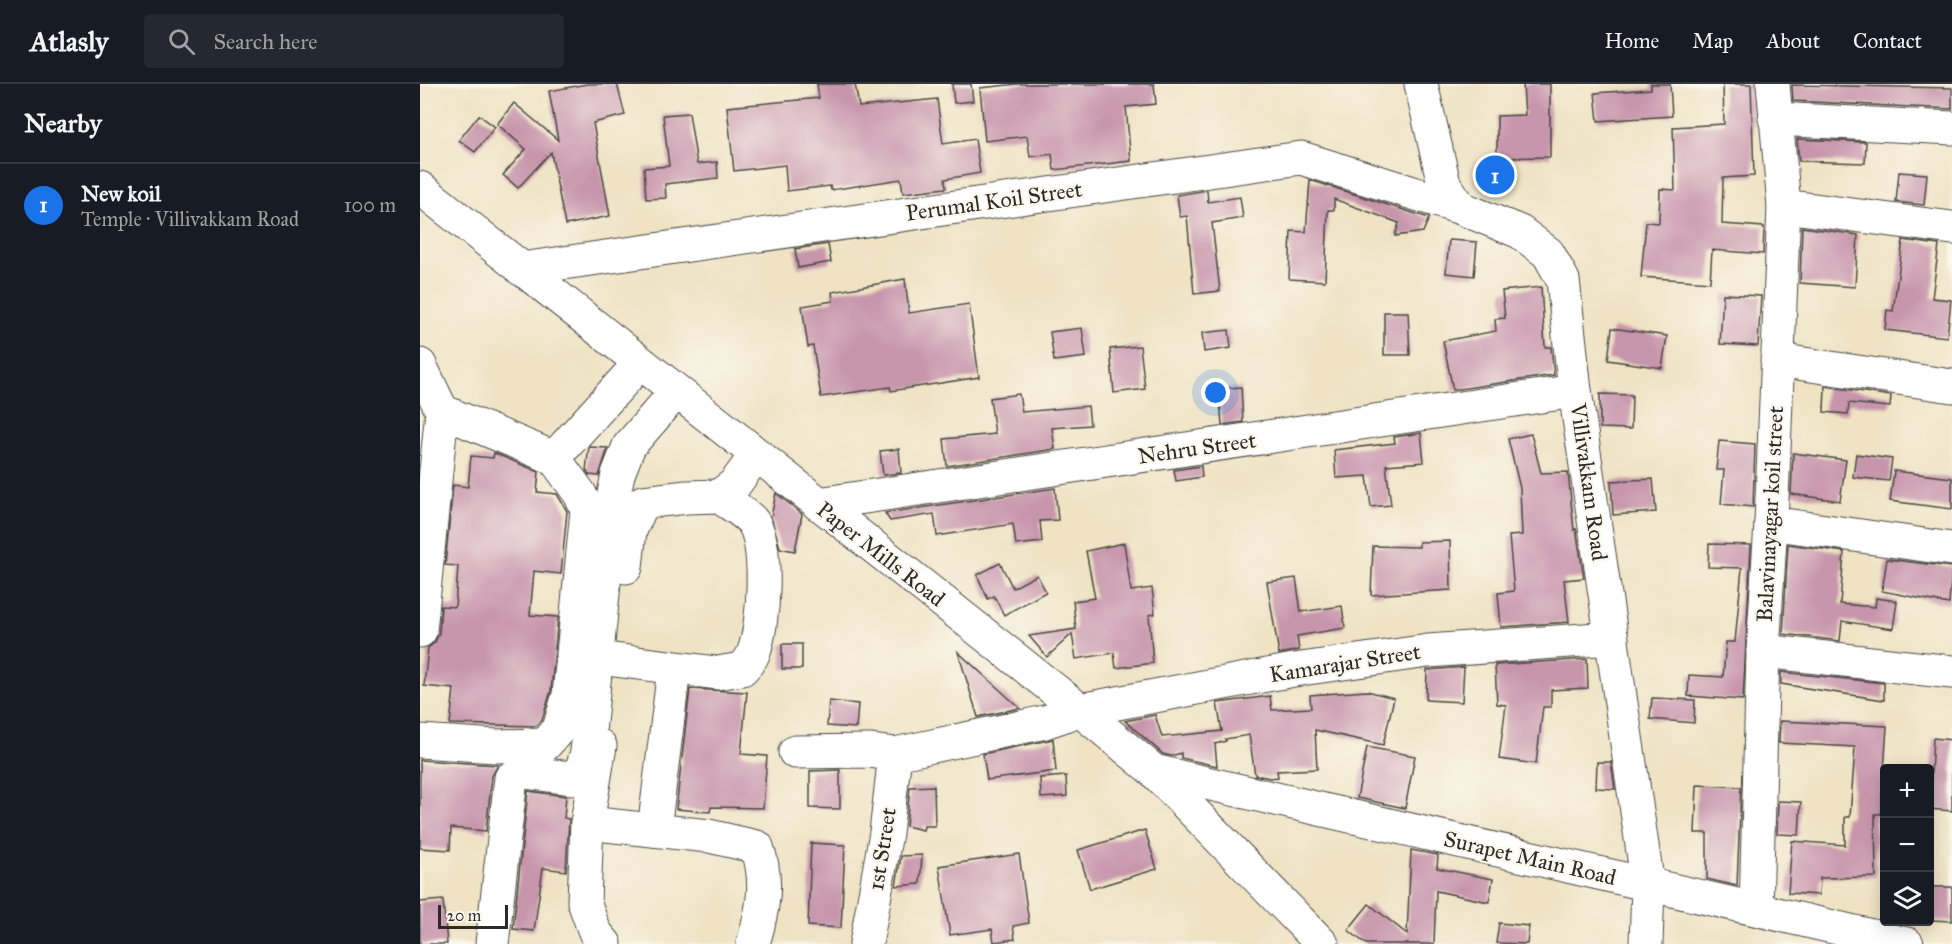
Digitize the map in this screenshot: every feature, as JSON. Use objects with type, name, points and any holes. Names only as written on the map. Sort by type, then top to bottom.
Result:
[{"type":"street","points":[[1421,84],[1444,184],[1461,208]]},
{"type":"street","name":"Balavinayagar koil street","points":[[1756,909],[1762,651],[1771,523],[1784,206],[1773,84]]},
{"type":"street","points":[[1775,119],[1952,128]]},
{"type":"street","name":"Perumal Koil Street","points":[[521,269],[1301,158],[1461,208]]},
{"type":"street","name":"Paper Mills Road","points":[[420,188],[1154,771],[1322,944]]},
{"type":"street","points":[[1784,206],[1952,228]]},
{"type":"street","name":"Villivakkam Road","points":[[1461,208],[1520,232],[1548,253],[1563,280],[1575,391],[1648,886],[1646,944]]},
{"type":"street","points":[[1777,360],[1952,386]]},
{"type":"street","points":[[554,458],[640,363]]},
{"type":"street","points":[[420,365],[442,411],[420,631]]},
{"type":"street","name":"Nehru Street","points":[[818,504],[1575,391]]},
{"type":"street","points":[[492,944],[511,778],[524,772],[571,778],[582,769],[587,753],[612,504],[618,474],[629,446],[676,392]]},
{"type":"street","points":[[420,741],[526,747],[545,745],[559,729],[569,695],[587,510],[580,494],[554,458],[442,411]]},
{"type":"street","points":[[605,944],[595,932],[584,902],[587,823],[614,660],[630,531],[643,502],[719,496],[735,484],[756,455]]},
{"type":"street","points":[[614,660],[717,673],[742,669],[753,655],[764,573],[761,540],[752,520],[719,496]]},
{"type":"street","points":[[1771,523],[1952,549]]},
{"type":"street","name":"Kamarajar Street","points":[[795,752],[869,751],[895,754],[1045,722],[1080,710],[1294,670],[1428,651],[1612,638]]},
{"type":"street","points":[[1762,651],[1952,672]]},
{"type":"street","points":[[654,830],[674,669]]},
{"type":"street","name":"1st Street","points":[[866,944],[886,833],[895,754]]},
{"type":"street","name":"Surapet Main Road","points":[[1154,771],[1907,944]]},
{"type":"street","points":[[587,823],[709,836],[757,848],[765,868],[764,895],[753,944]]},
{"type":"building","points":[[587,84],[617,84],[625,115],[593,123],[610,216],[565,225],[551,152],[518,188],[503,175],[526,149],[497,124],[514,103],[558,140],[549,91]]},
{"type":"building","points":[[817,84],[855,84],[859,107],[937,99],[943,144],[975,139],[980,173],[945,179],[946,188],[903,193],[901,179],[831,190],[830,186],[787,191],[785,165],[734,171],[727,107],[819,98]]},
{"type":"building","points":[[952,84],[971,84],[973,101],[954,103]]},
{"type":"building","points":[[1018,84],[1154,84],[1156,104],[1126,107],[1131,161],[1054,170],[1052,154],[1030,157],[1027,136],[985,141],[980,88]]},
{"type":"building","points":[[1523,84],[1550,84],[1550,157],[1497,158],[1497,116],[1525,115]]},
{"type":"building","points":[[1651,84],[1670,84],[1672,116],[1598,121],[1595,93],[1651,89]]},
{"type":"building","points":[[1723,84],[1751,84],[1754,176],[1723,178],[1722,224],[1764,227],[1763,254],[1712,250],[1710,282],[1641,277],[1646,222],[1659,223],[1660,189],[1675,190],[1673,127],[1724,124]]},
{"type":"building","points":[[1792,85],[1952,88],[1952,109],[1793,101]]},
{"type":"building","points":[[689,113],[697,164],[717,162],[718,178],[665,184],[666,198],[646,199],[644,168],[669,166],[663,115]]},
{"type":"building","points":[[479,115],[495,127],[475,152],[459,140]]},
{"type":"building","points":[[1797,139],[1866,142],[1865,163],[1799,161]]},
{"type":"building","points":[[1899,172],[1927,174],[1924,205],[1896,202]]},
{"type":"building","points":[[1310,180],[1429,218],[1423,232],[1395,236],[1399,223],[1334,199],[1334,210],[1328,210],[1325,281],[1289,279],[1291,231],[1306,232]]},
{"type":"building","points":[[1207,190],[1208,202],[1240,197],[1243,218],[1212,223],[1220,291],[1194,294],[1187,216],[1180,217],[1177,195]]},
{"type":"building","points":[[1802,227],[1858,235],[1855,287],[1800,283]]},
{"type":"building","points":[[1449,240],[1477,242],[1474,276],[1446,273]]},
{"type":"building","points":[[1903,240],[1939,245],[1932,298],[1951,300],[1947,337],[1885,330],[1887,310],[1893,311]]},
{"type":"building","points":[[828,244],[831,262],[798,268],[795,249]]},
{"type":"building","points":[[905,279],[909,313],[969,304],[979,377],[891,391],[890,387],[821,397],[813,346],[808,347],[802,306],[833,301],[832,292]]},
{"type":"building","points":[[1541,287],[1545,347],[1551,347],[1554,375],[1453,390],[1443,341],[1496,331],[1495,319],[1505,318],[1502,291]]},
{"type":"building","points":[[1723,294],[1761,296],[1758,346],[1720,344]]},
{"type":"building","points":[[1384,312],[1408,312],[1410,355],[1384,355]]},
{"type":"building","points":[[1082,328],[1086,357],[1054,361],[1050,332]]},
{"type":"building","points":[[1612,328],[1667,336],[1662,368],[1608,360]]},
{"type":"building","points":[[1229,330],[1231,348],[1204,352],[1202,333]]},
{"type":"building","points":[[1140,346],[1145,389],[1114,393],[1110,349]]},
{"type":"building","points":[[1825,386],[1891,396],[1890,407],[1849,403],[1848,414],[1824,412]]},
{"type":"building","points":[[1241,387],[1243,422],[1222,425],[1219,389]]},
{"type":"building","points":[[1019,394],[1022,412],[1088,406],[1090,425],[1052,428],[1055,449],[947,466],[944,439],[995,434],[990,398]]},
{"type":"building","points":[[1600,394],[1632,395],[1631,429],[1600,428]]},
{"type":"building","points":[[1421,433],[1424,462],[1386,465],[1391,505],[1371,507],[1367,476],[1336,478],[1334,450],[1395,443],[1394,437]]},
{"type":"building","points":[[1531,434],[1541,473],[1568,472],[1574,530],[1576,529],[1584,578],[1564,580],[1569,622],[1501,627],[1498,593],[1514,591],[1509,536],[1522,535],[1520,488],[1508,439]]},
{"type":"building","points":[[1719,441],[1755,444],[1753,507],[1721,504],[1724,470],[1716,470]]},
{"type":"building","points":[[589,447],[608,448],[599,476],[589,475],[586,470]]},
{"type":"building","points":[[899,449],[901,473],[883,475],[880,451]]},
{"type":"building","points":[[494,453],[539,472],[537,492],[557,494],[567,511],[561,574],[534,571],[530,615],[558,617],[551,691],[542,720],[536,726],[450,724],[454,689],[424,686],[428,648],[435,642],[439,633],[441,606],[455,607],[458,566],[445,565],[453,485],[468,487],[471,456],[493,458]]},
{"type":"building","points":[[1793,453],[1846,460],[1840,501],[1791,494]]},
{"type":"building","points":[[1856,454],[1892,459],[1889,481],[1853,477]]},
{"type":"building","points":[[1201,466],[1202,477],[1176,481],[1174,470]]},
{"type":"building","points":[[1894,471],[1952,478],[1952,509],[1890,501]]},
{"type":"building","points":[[1653,479],[1656,512],[1613,515],[1611,481]]},
{"type":"building","points":[[1055,488],[1058,520],[1040,521],[1042,542],[1016,545],[1013,524],[937,536],[934,514],[890,521],[885,513]]},
{"type":"building","points":[[776,493],[802,514],[795,551],[780,548],[771,517]]},
{"type":"building","points":[[1450,541],[1451,590],[1371,595],[1373,546],[1419,547],[1419,542]]},
{"type":"building","points":[[1124,543],[1131,591],[1152,588],[1155,614],[1149,615],[1153,663],[1116,668],[1114,653],[1076,659],[1072,634],[1047,657],[1029,636],[1076,629],[1073,601],[1095,598],[1086,551]]},
{"type":"building","points":[[1709,544],[1751,545],[1743,700],[1688,696],[1689,675],[1723,677],[1726,642],[1735,642],[1742,568],[1708,567]]},
{"type":"building","points":[[1788,544],[1844,552],[1840,604],[1875,607],[1876,598],[1897,601],[1893,629],[1842,621],[1840,641],[1783,634]]},
{"type":"building","points":[[1887,559],[1952,567],[1949,604],[1882,591]]},
{"type":"building","points":[[1000,563],[1013,588],[1037,575],[1046,592],[1004,615],[994,596],[988,599],[977,575]]},
{"type":"building","points":[[1296,578],[1301,612],[1342,606],[1345,628],[1297,636],[1299,650],[1279,654],[1267,582]]},
{"type":"building","points":[[782,644],[802,644],[802,669],[782,669]]},
{"type":"building","points":[[958,652],[1020,708],[978,717]]},
{"type":"building","points":[[1587,659],[1588,688],[1551,690],[1551,707],[1543,707],[1536,764],[1499,759],[1506,705],[1497,704],[1495,665]]},
{"type":"building","points":[[1464,667],[1462,702],[1426,700],[1427,670]]},
{"type":"building","points":[[1781,672],[1884,683],[1884,700],[1781,684]]},
{"type":"building","points":[[690,689],[747,692],[741,754],[767,756],[763,808],[711,807],[710,812],[676,809]]},
{"type":"building","points":[[1367,691],[1394,698],[1383,745],[1315,730],[1317,769],[1277,771],[1278,777],[1270,778],[1255,775],[1249,735],[1225,739],[1226,741],[1215,744],[1217,766],[1181,758],[1181,753],[1171,756],[1163,754],[1125,721],[1155,715],[1162,737],[1222,731],[1217,703],[1270,696],[1272,710],[1311,708],[1310,695]]},
{"type":"building","points":[[1652,698],[1695,700],[1694,723],[1650,719]]},
{"type":"building","points":[[829,701],[858,704],[856,728],[827,726]]},
{"type":"building","points":[[1780,721],[1887,726],[1884,764],[1880,764],[1880,814],[1875,814],[1876,877],[1820,878],[1819,895],[1788,893],[1792,841],[1845,845],[1845,817],[1850,817],[1855,747],[1779,743]]},
{"type":"building","points":[[1933,738],[1952,740],[1952,811],[1934,809],[1934,764],[1932,764]]},
{"type":"building","points":[[1053,739],[1056,771],[987,780],[983,754]]},
{"type":"building","points":[[1367,747],[1415,756],[1405,808],[1357,798]]},
{"type":"building","points":[[420,760],[498,765],[492,776],[486,831],[451,828],[450,850],[420,848]]},
{"type":"building","points":[[1597,762],[1611,762],[1615,789],[1596,788]]},
{"type":"building","points":[[840,770],[840,809],[810,808],[810,771]]},
{"type":"building","points":[[1066,776],[1067,796],[1041,798],[1040,778]]},
{"type":"building","points":[[1697,785],[1741,787],[1737,886],[1707,879],[1707,833],[1695,833]]},
{"type":"building","points":[[934,786],[935,826],[924,826],[923,830],[906,826],[910,787]]},
{"type":"building","points":[[528,791],[566,796],[564,818],[569,819],[566,871],[543,868],[534,931],[513,929]]},
{"type":"building","points":[[1778,801],[1801,802],[1799,835],[1777,834]]},
{"type":"building","points":[[1145,830],[1157,869],[1090,889],[1078,850]]},
{"type":"building","points":[[811,843],[845,845],[841,928],[808,926]]},
{"type":"building","points":[[1411,850],[1438,855],[1437,868],[1493,879],[1489,902],[1436,891],[1434,944],[1366,944],[1348,930],[1369,904],[1407,934]]},
{"type":"building","points":[[1019,854],[1029,923],[1013,926],[1015,939],[994,942],[992,929],[950,935],[939,866]]},
{"type":"building","points":[[922,855],[920,884],[896,886],[901,856]]},
{"type":"building","points":[[1934,887],[1952,887],[1952,921],[1934,920]]},
{"type":"building","points":[[443,900],[447,944],[420,944],[420,902]]},
{"type":"building","points":[[1499,923],[1529,926],[1527,944],[1496,943]]},
{"type":"place","name":"New koil","points":[[1495,175]]}]
